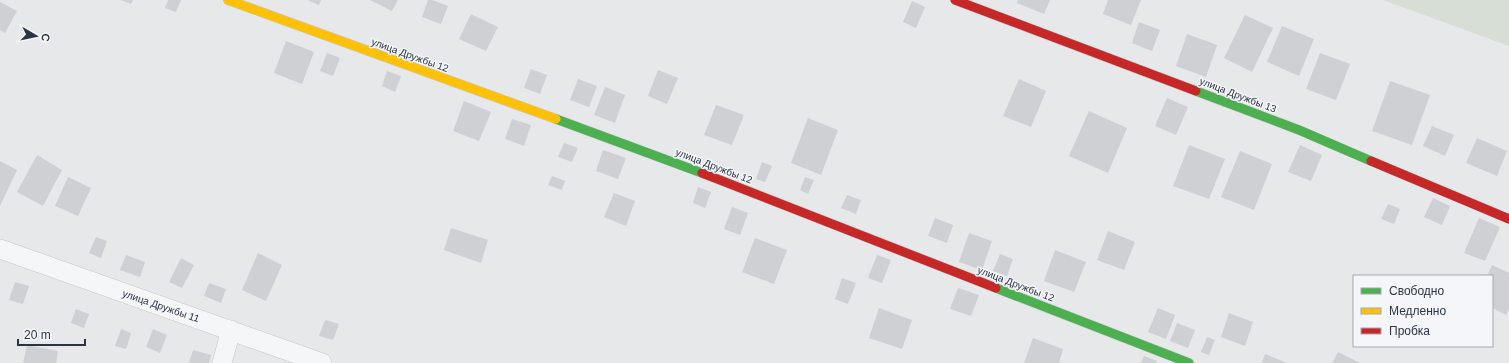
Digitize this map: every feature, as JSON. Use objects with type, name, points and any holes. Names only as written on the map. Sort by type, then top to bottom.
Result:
[{"type":"street","name":"улица Дружбы 12","points":[[228,0],[674,162],[1189,363]]},
{"type":"street","name":"улица Дружбы 13","points":[[955,0],[1299,130],[1509,219]]},
{"type":"street","name":"улица Дружбы 11","points":[[0,249],[322,363]]},
{"type":"street","points":[[222,363],[231,330]]},
{"type":"shaded area","points":[[1383,0],[1509,0],[1509,46]]},
{"type":"building","points":[[121,0],[133,0],[131,4]]},
{"type":"building","points":[[168,0],[181,0],[176,12],[165,8]]},
{"type":"building","points":[[307,0],[321,0],[319,5]]},
{"type":"building","points":[[370,0],[398,0],[392,11]]},
{"type":"building","points":[[428,0],[448,6],[441,24],[422,17]]},
{"type":"building","points":[[1018,0],[1050,0],[1044,14],[1017,3]]},
{"type":"building","points":[[1108,0],[1141,0],[1131,25],[1103,14]]},
{"type":"building","points":[[912,1],[925,7],[916,28],[903,22]]},
{"type":"building","points":[[0,2],[17,11],[5,33],[0,30]]},
{"type":"building","points":[[471,14],[498,27],[486,51],[459,39]]},
{"type":"building","points":[[1245,15],[1273,28],[1252,72],[1224,58]]},
{"type":"building","points":[[1139,22],[1160,30],[1152,51],[1132,43]]},
{"type":"building","points":[[1282,26],[1314,39],[1299,76],[1267,62]]},
{"type":"building","points":[[1187,34],[1217,45],[1206,77],[1176,66]]},
{"type":"building","points":[[286,41],[314,52],[302,84],[274,73]]},
{"type":"building","points":[[327,53],[340,58],[333,76],[320,71]]},
{"type":"building","points":[[1320,53],[1350,64],[1336,100],[1306,89]]},
{"type":"building","points":[[531,69],[547,75],[540,94],[524,88]]},
{"type":"building","points":[[658,70],[678,78],[667,104],[648,96]]},
{"type":"building","points":[[387,71],[401,76],[395,92],[382,86]]},
{"type":"building","points":[[578,79],[597,86],[589,107],[570,100]]},
{"type":"building","points":[[1019,79],[1046,91],[1031,127],[1003,116]]},
{"type":"building","points":[[1390,81],[1430,95],[1412,145],[1372,131]]},
{"type":"building","points":[[605,87],[625,95],[615,123],[594,115]]},
{"type":"building","points":[[1167,98],[1188,107],[1176,135],[1155,126]]},
{"type":"building","points":[[464,101],[491,112],[479,141],[453,131]]},
{"type":"building","points":[[716,105],[744,115],[732,145],[704,135]]},
{"type":"building","points":[[1089,111],[1127,128],[1108,173],[1069,156]]},
{"type":"building","points":[[808,118],[838,130],[821,175],[791,163]]},
{"type":"building","points":[[512,119],[531,125],[524,146],[505,139]]},
{"type":"building","points":[[1432,126],[1454,135],[1445,156],[1423,146]]},
{"type":"building","points":[[1477,138],[1507,151],[1497,176],[1466,163]]},
{"type":"building","points":[[564,143],[578,148],[572,162],[558,157]]},
{"type":"building","points":[[1189,145],[1225,159],[1209,199],[1173,186]]},
{"type":"building","points":[[1300,145],[1322,155],[1311,181],[1288,172]]},
{"type":"building","points":[[603,150],[626,158],[618,179],[596,171]]},
{"type":"building","points":[[1240,151],[1272,164],[1254,210],[1221,197]]},
{"type":"building","points":[[37,155],[62,170],[43,206],[17,192]]},
{"type":"building","points":[[0,161],[17,170],[0,206]]},
{"type":"building","points":[[762,162],[772,166],[765,182],[756,179]]},
{"type":"building","points":[[552,176],[565,181],[562,190],[548,185]]},
{"type":"building","points":[[68,177],[91,188],[78,216],[55,206]]},
{"type":"building","points":[[805,177],[814,180],[808,194],[800,190]]},
{"type":"building","points":[[698,187],[711,192],[705,208],[693,203]]},
{"type":"building","points":[[614,193],[635,201],[626,226],[604,217]]},
{"type":"building","points":[[847,195],[861,200],[856,214],[841,208]]},
{"type":"building","points":[[1433,198],[1450,206],[1442,225],[1424,217]]},
{"type":"building","points":[[1388,204],[1400,209],[1394,224],[1381,219]]},
{"type":"building","points":[[732,207],[748,213],[740,235],[724,229]]},
{"type":"building","points":[[935,218],[953,225],[947,243],[928,236]]},
{"type":"building","points":[[1479,218],[1500,227],[1485,261],[1464,253]]},
{"type":"building","points":[[451,228],[488,240],[481,263],[444,250]]},
{"type":"building","points":[[1108,231],[1135,242],[1124,270],[1097,260]]},
{"type":"building","points":[[969,233],[992,241],[982,270],[959,262]]},
{"type":"building","points":[[96,237],[107,241],[101,258],[89,253]]},
{"type":"building","points":[[755,238],[787,250],[774,284],[742,272]]},
{"type":"building","points":[[1055,250],[1086,262],[1074,292],[1044,281]]},
{"type":"building","points":[[258,253],[282,265],[266,301],[242,290]]},
{"type":"building","points":[[1000,254],[1013,259],[1007,276],[993,271]]},
{"type":"building","points":[[126,255],[145,262],[140,277],[120,270]]},
{"type":"building","points":[[877,255],[891,260],[882,283],[868,278]]},
{"type":"building","points":[[181,258],[194,265],[182,288],[169,282]]},
{"type":"building","points":[[1492,265],[1509,273],[1509,309],[1506,315],[1493,308],[1493,275],[1487,275]]},
{"type":"building","points":[[842,278],[856,283],[848,304],[835,299]]},
{"type":"building","points":[[15,282],[29,286],[23,304],[9,300]]},
{"type":"building","points":[[209,283],[226,289],[221,303],[204,296]]},
{"type":"building","points":[[958,288],[979,295],[971,316],[950,309]]},
{"type":"building","points":[[879,308],[912,320],[902,349],[869,338]]},
{"type":"building","points":[[1158,308],[1175,315],[1166,339],[1148,332]]},
{"type":"building","points":[[76,309],[89,314],[84,328],[71,323]]},
{"type":"building","points":[[1229,313],[1253,322],[1245,346],[1221,337]]},
{"type":"building","points":[[325,320],[339,324],[333,340],[319,336]]},
{"type":"building","points":[[1177,323],[1195,330],[1188,348],[1170,341]]},
{"type":"building","points":[[121,329],[131,333],[126,349],[115,346]]},
{"type":"building","points":[[153,329],[167,335],[160,353],[146,347]]},
{"type":"building","points":[[1207,337],[1215,340],[1209,355],[1201,352]]},
{"type":"building","points":[[1033,338],[1063,349],[1059,363],[1024,363]]},
{"type":"building","points":[[27,345],[58,351],[56,363],[23,363]]},
{"type":"building","points":[[193,350],[211,355],[209,363],[189,363]]},
{"type":"building","points":[[1338,352],[1360,363],[1332,363]]},
{"type":"building","points":[[1265,354],[1287,363],[1262,363]]},
{"type":"building","points":[[1144,356],[1157,361],[1156,363],[1141,363]]},
{"type":"traffic: fast","points":[[1196,91],[1299,130],[1371,161]]},
{"type":"traffic: fast","points":[[556,119],[702,173]]},
{"type":"traffic: fast","points":[[996,288],[1189,363]]},
{"type":"traffic: slow","points":[[228,0],[556,119]]},
{"type":"traffic: jam","points":[[955,0],[1196,91]]},
{"type":"traffic: jam","points":[[1371,161],[1509,219]]},
{"type":"traffic: jam","points":[[702,173],[996,288]]}]
